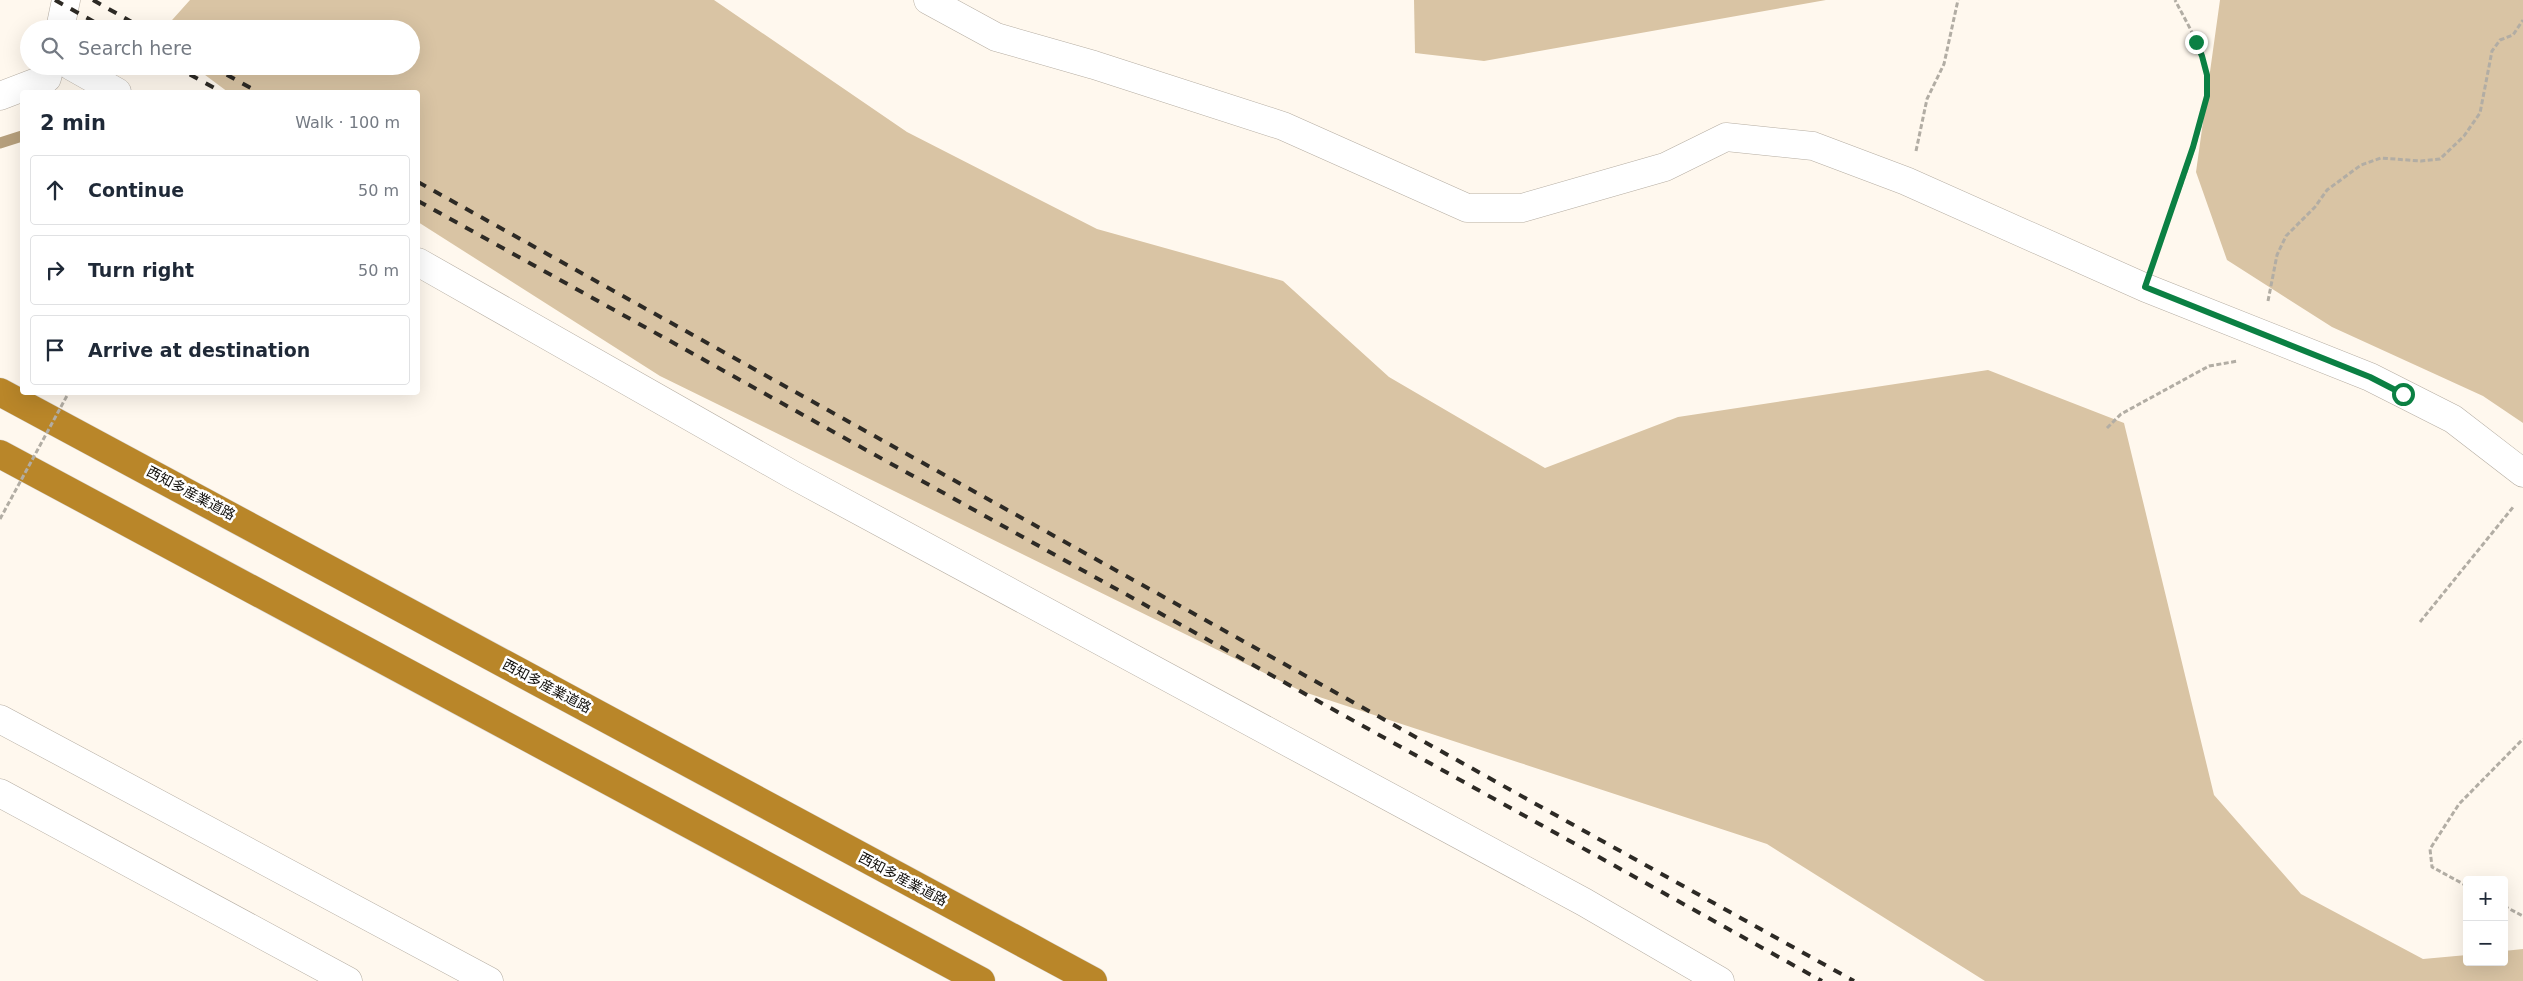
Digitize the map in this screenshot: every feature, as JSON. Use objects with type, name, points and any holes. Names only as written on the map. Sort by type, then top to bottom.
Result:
[{"type":"highway","name":"西知多産業道路","points":[[0,392],[1093,981]]},
{"type":"highway","points":[[0,454],[981,981]]},
{"type":"street","points":[[62,20],[66,0]]},
{"type":"street","points":[[928,0],[996,37],[1094,65],[1283,126],[1467,208],[1522,208],[1665,167],[1726,137],[1813,146],[1910,183],[2145,287],[2370,377],[2453,419],[2523,473]]},
{"type":"street","points":[[0,96],[47,78],[48,75]]},
{"type":"street","points":[[87,75],[113,90]]},
{"type":"street","points":[[420,263],[793,475],[1584,902],[1720,981]]},
{"type":"street","points":[[0,719],[489,981]]},
{"type":"street","points":[[0,794],[348,981]]},
{"type":"path","points":[[1910,183],[1927,99],[1944,64],[1958,0]]},
{"type":"path","points":[[2145,287],[2193,147],[2207,96],[2207,75],[2202,56],[2175,0]]},
{"type":"path","points":[[2107,428],[2121,414],[2210,366],[2270,354],[2270,337],[2267,323],[2268,302],[2277,255],[2286,236],[2314,207],[2327,190],[2361,165],[2381,158],[2440,159],[2464,136],[2480,113],[2492,51],[2500,40],[2513,35],[2523,20]]},
{"type":"path","points":[[0,519],[67,395]]},
{"type":"path","points":[[2420,622],[2517,502]]},
{"type":"path","points":[[2463,884],[2432,867],[2430,849],[2459,804],[2523,739]]},
{"type":"path","points":[[2508,908],[2523,916]]},
{"type":"shaded area","points":[[190,0],[714,0],[907,132],[1097,229],[1283,281],[1389,377],[1545,468],[1678,417],[1988,370],[2124,423],[2214,795],[2301,894],[2423,959],[2463,955],[2463,966],[2508,966],[2508,951],[2523,949],[2523,981],[1985,981],[1767,844],[1301,691],[660,376],[420,223],[420,90],[225,90],[205,75],[420,75],[420,20],[172,20]]},
{"type":"shaded area","points":[[1414,0],[1826,0],[1484,61],[1415,53]]},
{"type":"shaded area","points":[[2220,0],[2523,0],[2523,423],[2483,396],[2332,327],[2227,260],[2196,172]]},
{"type":"waterway","points":[[0,143],[20,137]]},
{"type":"railway","points":[[55,0],[91,20]]},
{"type":"railway","points":[[93,0],[128,20]]},
{"type":"railway","points":[[191,75],[218,90]]},
{"type":"railway","points":[[227,75],[254,90]]},
{"type":"railway","points":[[420,183],[1854,981]]},
{"type":"railway","points":[[420,202],[1822,981]]},
{"type":"route","points":[[2196,42],[2207,75],[2207,96],[2193,147],[2145,287],[2370,377],[2403,394]]}]
